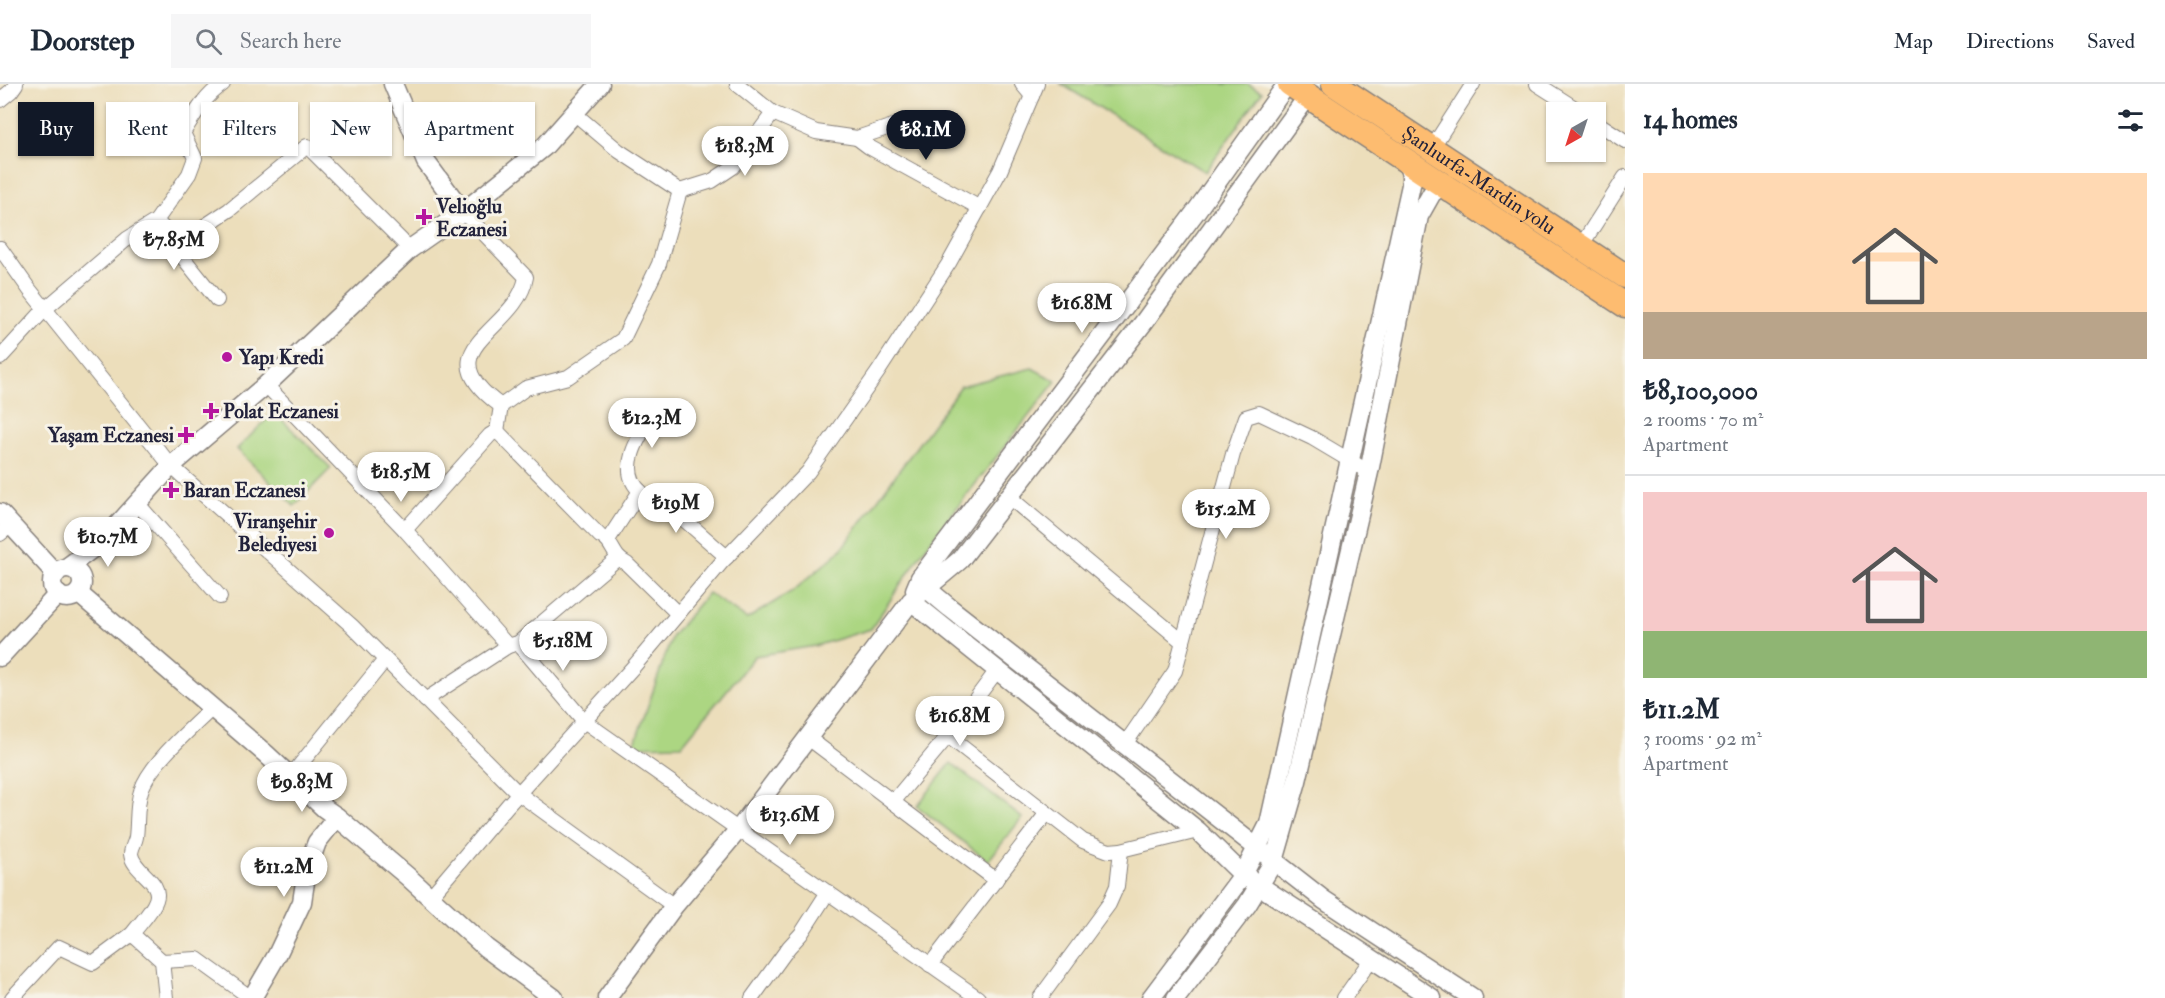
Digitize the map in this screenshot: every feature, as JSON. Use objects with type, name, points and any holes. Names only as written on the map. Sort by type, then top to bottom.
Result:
[{"type":"highway","name":"Şanlıurfa-Mardin yolu","points":[[1334,84],[1625,276]]},
{"type":"highway","points":[[1295,88],[1625,305]]},
{"type":"street","points":[[0,100],[16,84]]},
{"type":"street","points":[[0,358],[45,309],[127,239],[156,221],[189,174],[195,158],[183,133],[206,89],[223,84]]},
{"type":"street","points":[[393,84],[426,162],[462,212],[526,277],[524,287],[513,307],[480,339],[470,355],[469,365],[473,376],[484,393],[501,406]]},
{"type":"street","points":[[104,540],[75,596],[66,598],[58,594],[53,586],[61,571],[104,540],[171,466],[267,385],[410,249],[462,212],[544,147],[600,84]]},
{"type":"street","points":[[736,84],[773,113],[816,132],[857,138],[899,124]]},
{"type":"street","points":[[430,897],[518,793],[727,557],[808,472],[884,363],[949,263],[980,208],[1000,171],[1034,90],[1022,84]]},
{"type":"street","points":[[1432,148],[1473,84]]},
{"type":"street","points":[[1537,84],[1565,102]]},
{"type":"street","points":[[923,583],[960,560],[1144,322],[1295,88]]},
{"type":"street","points":[[606,998],[674,906],[739,829],[911,601],[1197,210],[1295,88]]},
{"type":"street","points":[[574,113],[619,151],[680,191]]},
{"type":"street","points":[[680,191],[712,181],[734,167],[773,113]]},
{"type":"street","points":[[1606,129],[1625,141]]},
{"type":"street","points":[[857,138],[868,147],[980,208]]},
{"type":"street","points":[[178,243],[229,210],[307,146],[410,249]]},
{"type":"street","points":[[1151,998],[1243,875],[1269,824],[1411,185],[1411,174],[1406,161]]},
{"type":"street","points":[[1581,246],[1625,177]]},
{"type":"street","points":[[1176,998],[1247,905],[1274,861],[1297,781],[1369,472],[1419,216],[1432,193],[1444,185]]},
{"type":"street","points":[[497,431],[501,406],[526,388],[568,377],[623,339],[659,264],[680,191]]},
{"type":"street","points":[[156,221],[178,243],[185,260],[217,300]]},
{"type":"street","points":[[0,248],[45,309],[171,466],[352,626],[518,793],[674,906]]},
{"type":"street","points":[[267,385],[584,721],[978,998]]},
{"type":"street","points":[[657,408],[640,435],[629,466],[630,474],[640,491],[668,507],[727,557]]},
{"type":"street","points":[[1125,744],[1175,671],[1230,464],[1246,417],[1259,413],[1312,438],[1369,472]]},
{"type":"street","points":[[405,530],[490,435],[497,431]]},
{"type":"street","points":[[497,431],[600,536],[608,540],[617,559],[627,564],[678,614]]},
{"type":"street","points":[[608,540],[640,491]]},
{"type":"street","points":[[1009,497],[1183,642]]},
{"type":"street","points":[[137,503],[220,597]]},
{"type":"street","points":[[4,524],[61,571],[76,571],[80,586],[212,708],[486,948],[554,998]]},
{"type":"street","points":[[425,700],[513,645],[617,559]]},
{"type":"street","points":[[923,583],[1324,900],[1473,998]]},
{"type":"street","points":[[0,657],[58,594]]},
{"type":"street","points":[[911,601],[1198,831],[1243,875],[1432,998]]},
{"type":"street","points":[[290,777],[385,660]]},
{"type":"street","points":[[893,802],[948,736],[998,669]]},
{"type":"street","points":[[12,998],[59,948],[93,963],[132,933],[156,902],[157,894],[154,885],[133,863],[131,851],[136,838],[141,791],[157,764],[212,708]]},
{"type":"street","points":[[948,736],[1083,841],[1109,851],[1198,831]]},
{"type":"street","points":[[807,737],[996,880]]},
{"type":"street","points":[[930,965],[1047,813]]},
{"type":"street","points":[[162,961],[197,959],[251,998],[277,955],[302,902],[307,869],[317,842],[337,817]]},
{"type":"street","points":[[1040,998],[1109,904],[1117,886],[1121,850]]},
{"type":"street","points":[[752,998],[801,934],[828,892]]},
{"type":"street","points":[[132,933],[162,961],[166,998]]},
{"type":"street","points":[[1344,998],[1372,958]]},
{"type":"green space","points":[[1061,84],[1248,84],[1262,92],[1205,172]]},
{"type":"green space","points":[[1032,368],[1056,381],[923,551],[871,629],[815,646],[755,656],[682,745],[634,746],[672,636],[708,593],[747,619],[794,590],[840,551],[961,386]]},
{"type":"green space","points":[[274,412],[331,468],[294,506],[237,449]]},
{"type":"green space","points":[[951,763],[1022,818],[988,861],[917,806]]},
{"type":"place","name":"Velioğlu Eczanesi","points":[[424,217]]},
{"type":"place","name":"Yapı Kredi","points":[[227,357]]},
{"type":"place","name":"Polat Eczanesi","points":[[211,411]]},
{"type":"place","name":"Yaşam Eczanesi","points":[[186,435]]},
{"type":"place","name":"Baran Eczanesi","points":[[171,490]]},
{"type":"place","name":"Viranşehir Belediyesi","points":[[329,533]]}]
